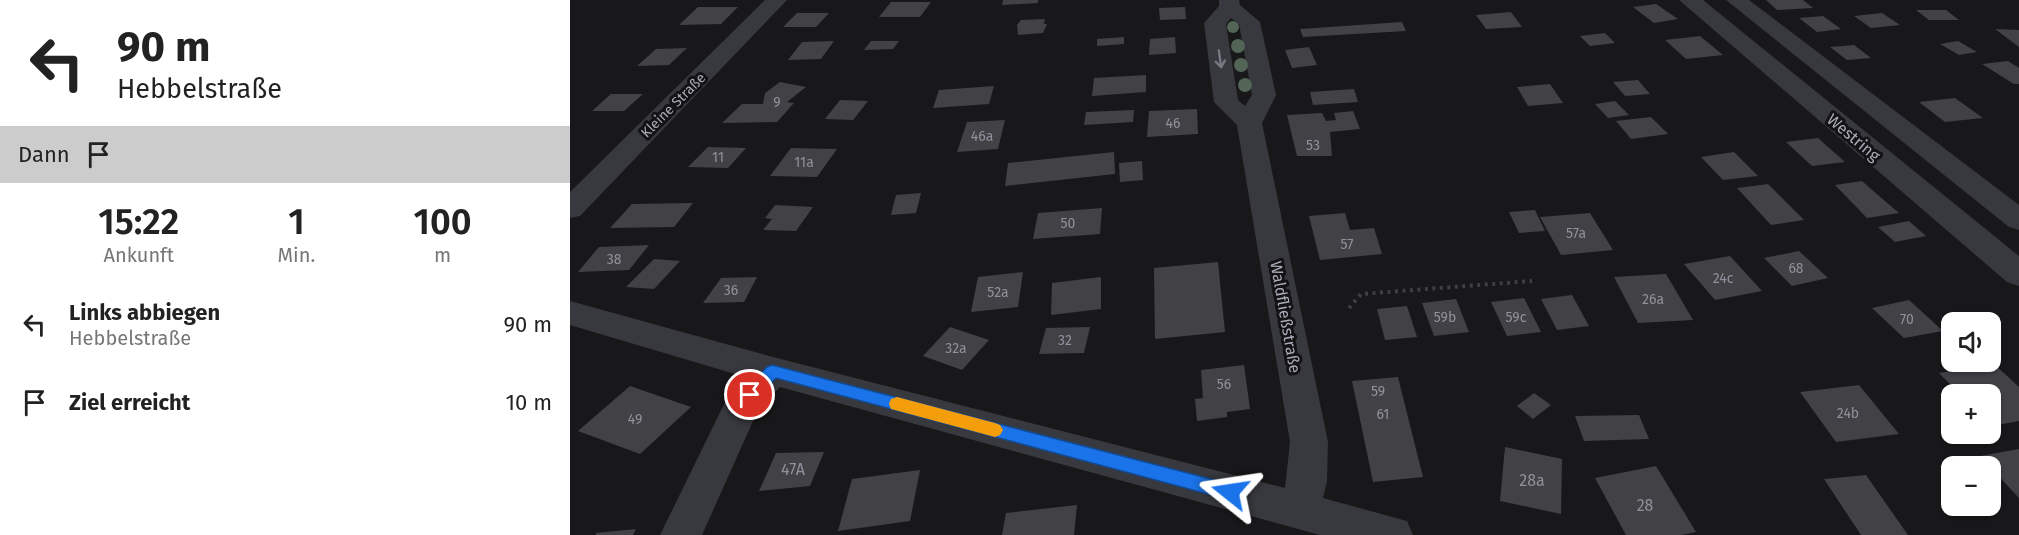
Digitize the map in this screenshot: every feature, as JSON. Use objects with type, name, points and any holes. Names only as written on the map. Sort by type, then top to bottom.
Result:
[{"type":"street","name":"Kleine Straße","points":[[570,209],[777,0]]},
{"type":"street","name":"Westring","points":[[1690,0],[2019,274]]},
{"type":"street","points":[[1736,0],[2019,220]]},
{"type":"street","points":[[1229,3],[1249,22],[1264,95],[1249,123],[1226,102],[1215,23],[1229,3]]},
{"type":"street","name":"Waldfließstraße","points":[[1249,123],[1309,442],[1307,481],[1299,510]]},
{"type":"street","points":[[570,313],[772,371],[1392,535]]},
{"type":"street","points":[[681,535],[744,401],[772,371]]},
{"type":"path","points":[[1349,308],[1361,294],[1532,281]]},
{"type":"building","points":[[1003,0],[1038,0],[1038,3],[1002,5]]},
{"type":"building","points":[[1766,0],[1803,0],[1813,8],[1777,10]]},
{"type":"building","points":[[891,2],[931,2],[920,17],[879,17]]},
{"type":"building","points":[[1656,4],[1678,19],[1654,23],[1633,7]]},
{"type":"building","points":[[698,7],[738,7],[721,24],[679,25]]},
{"type":"building","points":[[1185,7],[1186,19],[1160,20],[1159,8]]},
{"type":"building","points":[[1916,10],[1946,10],[1959,20],[1929,20]]},
{"type":"building","points":[[1511,12],[1522,27],[1486,29],[1476,15]]},
{"type":"building","points":[[797,13],[829,13],[816,27],[783,27]]},
{"type":"building","points":[[1882,13],[1900,25],[1871,28],[1854,16]]},
{"type":"building","points":[[1823,16],[1841,29],[1817,32],[1799,18]]},
{"type":"building","points":[[1045,19],[1044,24],[1047,24],[1043,33],[1018,35],[1017,25],[1021,20]]},
{"type":"building","points":[[1402,22],[1406,31],[1303,37],[1300,29]]},
{"type":"building","points":[[1995,29],[2019,30],[2019,47]]},
{"type":"building","points":[[1605,33],[1615,43],[1590,46],[1580,36]]},
{"type":"building","points":[[1700,36],[1723,55],[1686,59],[1665,40]]},
{"type":"building","points":[[1124,37],[1124,44],[1097,46],[1097,39]]},
{"type":"building","points":[[1175,37],[1176,53],[1149,55],[1150,39]]},
{"type":"building","points":[[834,41],[821,59],[788,60],[802,42]]},
{"type":"building","points":[[871,41],[899,41],[893,49],[864,50]]},
{"type":"building","points":[[1958,41],[1977,52],[1959,55],[1940,44]]},
{"type":"building","points":[[1854,45],[1871,58],[1847,60],[1830,47]]},
{"type":"building","points":[[1309,47],[1317,65],[1292,68],[1285,50]]},
{"type":"building","points":[[687,48],[669,65],[637,66],[656,49]]},
{"type":"building","points":[[2008,61],[2019,68],[2019,84],[2014,84],[1982,64]]},
{"type":"building","points":[[1146,75],[1146,92],[1092,96],[1094,78]]},
{"type":"building","points":[[1638,80],[1650,94],[1625,96],[1613,82]]},
{"type":"building","points":[[780,82],[806,87],[787,102],[794,103],[777,122],[722,123],[742,104],[763,104],[765,93]]},
{"type":"building","points":[[1550,84],[1563,103],[1528,106],[1517,87]]},
{"type":"building","points":[[994,86],[989,104],[933,108],[939,90]]},
{"type":"building","points":[[1354,89],[1358,102],[1313,105],[1310,92]]},
{"type":"building","points":[[611,94],[643,94],[624,111],[592,111]]},
{"type":"building","points":[[1955,98],[1983,118],[1945,122],[1919,102]]},
{"type":"building","points":[[840,100],[868,101],[853,120],[825,119]]},
{"type":"building","points":[[1615,101],[1629,115],[1608,118],[1595,104]]},
{"type":"building","points":[[1197,109],[1198,134],[1147,137],[1149,111]]},
{"type":"building","points":[[1134,110],[1133,122],[1084,125],[1086,112]]},
{"type":"building","points":[[1353,111],[1360,129],[1330,132],[1332,156],[1297,156],[1287,115],[1322,113],[1326,121],[1336,120],[1334,113]]},
{"type":"building","points":[[1651,117],[1668,134],[1631,139],[1616,121]]},
{"type":"building","points":[[1005,120],[998,149],[957,152],[967,122]]},
{"type":"building","points":[[1818,138],[1845,162],[1812,166],[1786,142]]},
{"type":"building","points":[[708,147],[746,148],[728,168],[688,167]]},
{"type":"building","points":[[791,148],[837,149],[817,177],[770,176]]},
{"type":"building","points":[[1114,152],[1115,174],[1005,186],[1008,163]]},
{"type":"building","points":[[1734,152],[1758,176],[1723,180],[1701,157]]},
{"type":"building","points":[[1142,161],[1143,180],[1120,182],[1119,163]]},
{"type":"building","points":[[1862,181],[1899,213],[1867,218],[1835,185]]},
{"type":"building","points":[[1768,184],[1804,220],[1771,225],[1737,188]]},
{"type":"building","points":[[921,193],[916,213],[891,215],[896,195]]},
{"type":"building","points":[[693,203],[674,227],[610,228],[632,204]]},
{"type":"building","points":[[775,205],[813,207],[796,231],[763,230],[772,219],[765,218]]},
{"type":"building","points":[[1102,208],[1100,234],[1033,239],[1038,213]]},
{"type":"building","points":[[1535,210],[1545,231],[1519,233],[1509,212]]},
{"type":"building","points":[[1345,213],[1350,230],[1374,228],[1382,254],[1320,260],[1309,216]]},
{"type":"building","points":[[1590,213],[1613,250],[1561,255],[1540,217]]},
{"type":"building","points":[[1909,221],[1926,236],[1895,242],[1878,227]]},
{"type":"building","points":[[649,245],[629,270],[578,272],[599,247]]},
{"type":"building","points":[[1799,251],[1828,278],[1792,286],[1764,258]]},
{"type":"building","points":[[1730,256],[1762,291],[1715,300],[1684,264]]},
{"type":"building","points":[[654,259],[680,261],[654,289],[626,287]]},
{"type":"building","points":[[1218,262],[1225,332],[1155,339],[1154,268]]},
{"type":"building","points":[[1023,272],[1018,307],[971,312],[978,277]]},
{"type":"building","points":[[1666,274],[1693,320],[1638,323],[1614,277]]},
{"type":"building","points":[[757,277],[744,302],[703,303],[721,278]]},
{"type":"building","points":[[1101,277],[1101,309],[1051,315],[1052,283]]},
{"type":"building","points":[[1572,295],[1589,326],[1557,330],[1541,299]]},
{"type":"building","points":[[1524,298],[1541,332],[1507,336],[1491,302]]},
{"type":"building","points":[[1456,299],[1469,332],[1434,336],[1422,303]]},
{"type":"building","points":[[1909,300],[1941,331],[1904,338],[1872,308]]},
{"type":"building","points":[[1407,306],[1417,337],[1385,340],[1377,309]]},
{"type":"building","points":[[950,327],[989,340],[962,370],[923,356]]},
{"type":"building","points":[[1090,327],[1084,353],[1039,354],[1046,328]]},
{"type":"building","points":[[1244,365],[1250,409],[1227,412],[1227,417],[1197,421],[1195,399],[1203,398],[1201,370]]},
{"type":"building","points":[[2001,370],[2019,387],[2019,421],[2001,424],[2001,384],[1950,384],[1939,373]]},
{"type":"building","points":[[1398,377],[1423,477],[1373,482],[1352,381]]},
{"type":"building","points":[[1859,385],[1899,434],[1836,442],[1800,392]]},
{"type":"building","points":[[630,386],[691,407],[640,454],[578,431]]},
{"type":"building","points":[[1534,393],[1551,405],[1533,419],[1517,406]]},
{"type":"building","points":[[1639,415],[1649,439],[1584,441],[1575,416]]},
{"type":"building","points":[[1505,447],[1562,459],[1561,514],[1500,501]]},
{"type":"building","points":[[2019,449],[2019,498],[2001,479],[2001,456],[1980,456]]},
{"type":"building","points":[[824,452],[810,486],[759,491],[776,453]]},
{"type":"building","points":[[1656,466],[1696,532],[1681,535],[1626,535],[1595,478]]},
{"type":"building","points":[[920,470],[910,521],[838,531],[852,479]]},
{"type":"building","points":[[1866,475],[1908,535],[1861,535],[1824,479]]},
{"type":"building","points":[[1077,505],[1074,535],[1002,535],[1006,513]]},
{"type":"building","points":[[636,529],[633,535],[596,535],[596,533]]},
{"type":"slow traffic","points":[[897,404],[995,430]]},
{"type":"route","points":[[750,395],[772,371],[1230,492]]}]
